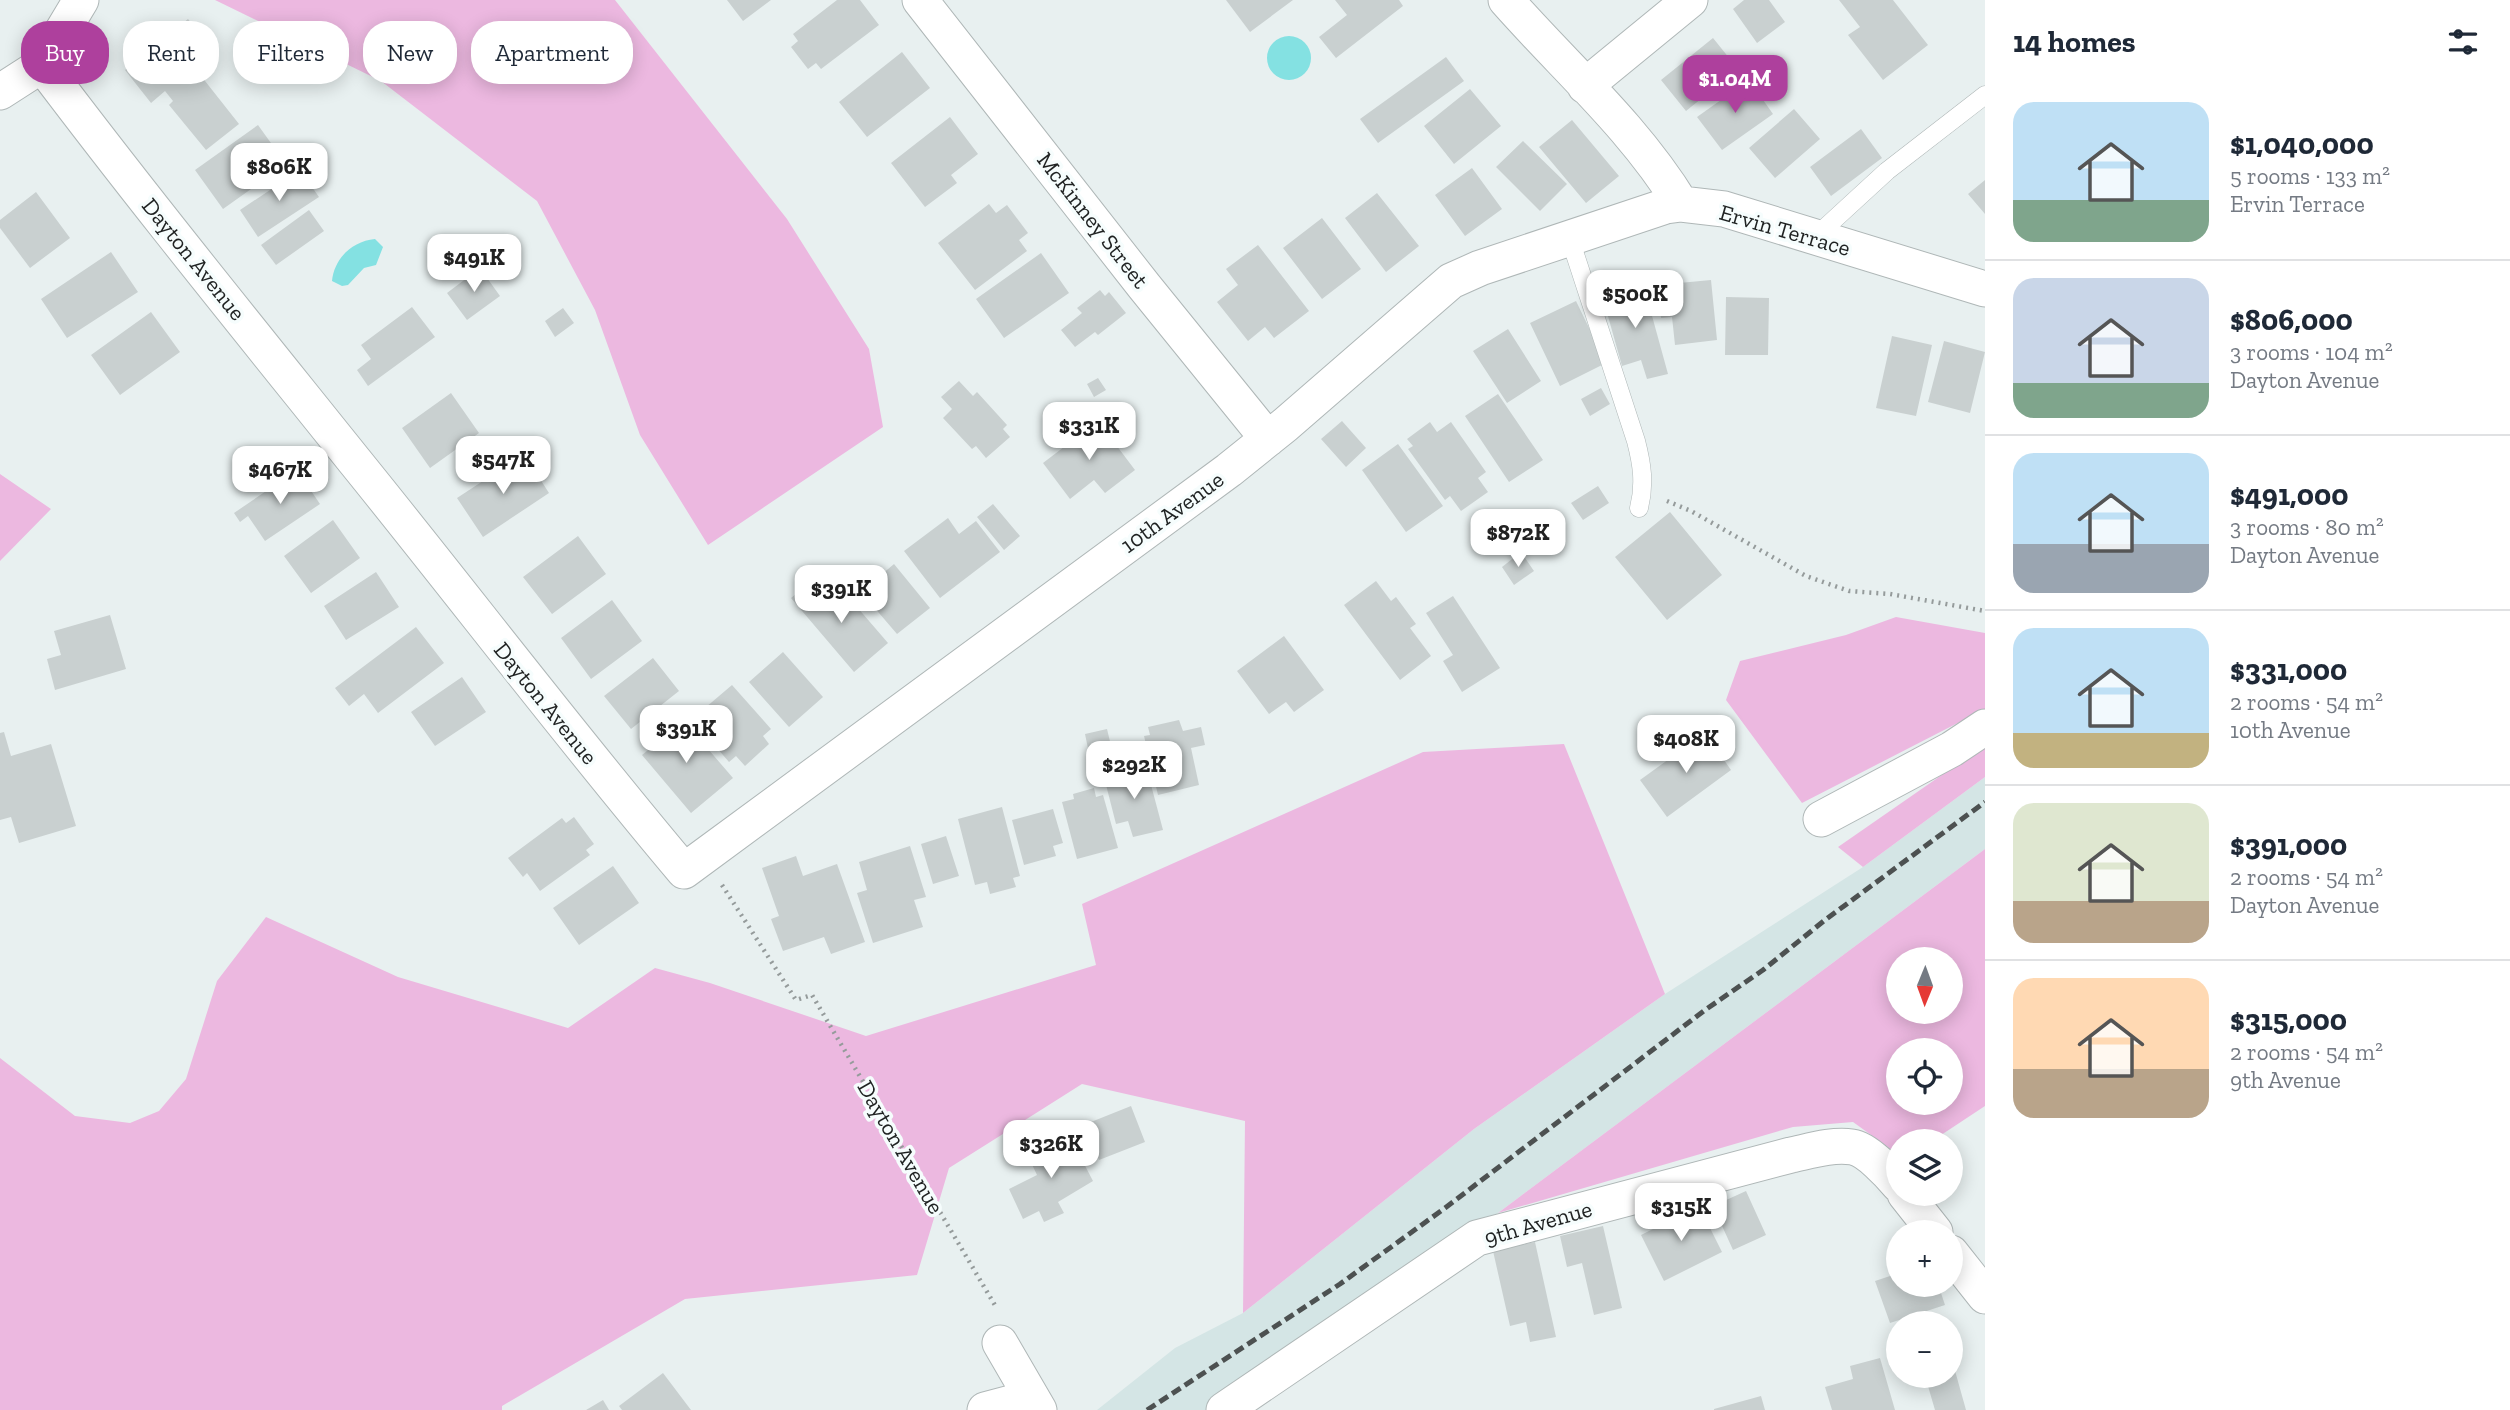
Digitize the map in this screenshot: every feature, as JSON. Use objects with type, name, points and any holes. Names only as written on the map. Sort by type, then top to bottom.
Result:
[{"type":"street","points":[[69,21],[82,0]]},
{"type":"street","name":"McKinney Street","points":[[920,0],[1144,286],[1268,439]]},
{"type":"street","points":[[1506,0],[1629,131],[1665,177],[1681,204]]},
{"type":"street","points":[[1585,86],[1690,0]]},
{"type":"street","points":[[0,92],[21,78]]},
{"type":"street","name":"Dayton Avenue","points":[[57,84],[198,268],[352,457],[589,758],[684,871]]},
{"type":"street","name":"10th Avenue","points":[[684,871],[1193,497],[1268,439],[1451,281],[1480,268],[1666,206],[1681,204]]},
{"type":"street","name":"Ervin Terrace","points":[[1681,204],[1724,209],[1985,289]]},
{"type":"street","points":[[1821,819],[1952,749],[1985,727]]},
{"type":"street","name":"9th Avenue","points":[[1224,1410],[1477,1238],[1791,1155],[1837,1146],[1855,1147],[1886,1169]]},
{"type":"street","points":[[1914,1206],[1926,1220]]},
{"type":"street","points":[[1963,1268],[1985,1296]]},
{"type":"street","points":[[985,1410],[1034,1404],[999,1343]]},
{"type":"lane","points":[[1814,238],[1887,171],[1985,95]]},
{"type":"lane","points":[[1570,239],[1636,440],[1643,469],[1641,500]]},
{"type":"path","points":[[1641,500],[1691,511],[1806,576],[1849,591],[1890,594],[1985,611]]},
{"type":"path","name":"Dayton Avenue","points":[[684,871],[721,884],[796,1000],[812,995],[1012,1333],[999,1343]]},
{"type":"shaded area","points":[[215,0],[615,0],[631,21],[471,21],[471,84],[633,84],[633,23],[787,219],[869,349],[883,427],[708,545],[640,435],[595,310],[537,201],[385,84],[457,84],[457,21],[363,21],[363,72],[349,65],[349,21],[258,21]]},
{"type":"shaded area","points":[[0,474],[51,509],[0,561]]},
{"type":"shaded area","points":[[1896,617],[1985,633],[1985,709],[1802,803],[1726,700],[1740,661],[1846,635]]},
{"type":"shaded area","points":[[1564,744],[1665,994],[1474,1129],[1243,1313],[1245,1121],[1082,1084],[949,1168],[917,1275],[685,1299],[502,1406],[502,1410],[0,1410],[0,1058],[75,1116],[130,1123],[159,1111],[186,1079],[217,981],[266,917],[398,977],[568,1028],[655,968],[710,983],[866,1036],[1096,965],[1082,904],[1423,752]]},
{"type":"shaded area","points":[[1985,745],[1985,777],[1863,867],[1838,847]]},
{"type":"shaded area","points":[[1985,777],[1985,849],[1498,1213],[1207,1410],[1097,1410],[1175,1348],[1243,1313],[1474,1129],[1665,994],[1863,867]]},
{"type":"shaded area","points":[[1985,849],[1985,1106],[1950,1129],[1886,1129],[1886,1146],[1853,1122],[1793,1127],[1498,1213]]},
{"type":"water","points":[[1289,36],[1304,43],[1311,58],[1304,73],[1289,80],[1274,73],[1267,58],[1274,43]]},
{"type":"water","points":[[375,239],[383,247],[376,265],[364,268],[348,285],[342,286],[332,281],[336,265],[352,247]]},
{"type":"building","points":[[727,0],[771,0],[743,21]]},
{"type":"building","points":[[837,0],[860,0],[879,25],[821,69],[816,63],[808,69],[791,47],[798,41],[793,34]]},
{"type":"building","points":[[1226,0],[1293,0],[1250,32]]},
{"type":"building","points":[[1335,0],[1399,0],[1403,6],[1336,58],[1319,37],[1347,15]]},
{"type":"building","points":[[1744,0],[1769,0],[1785,22],[1757,43],[1733,9]]},
{"type":"building","points":[[1839,0],[1893,0],[1928,45],[1883,80],[1848,35],[1860,27]]},
{"type":"building","points":[[1713,38],[1738,69],[1686,111],[1661,80]]},
{"type":"building","points":[[902,52],[930,88],[867,137],[839,102]]},
{"type":"building","points":[[1446,57],[1464,81],[1378,143],[1360,119]]},
{"type":"building","points":[[1749,80],[1773,114],[1722,150],[1697,117]]},
{"type":"building","points":[[136,84],[207,84],[239,124],[206,150],[169,105],[173,101],[165,91],[151,103]]},
{"type":"building","points":[[1470,89],[1501,126],[1454,164],[1424,126]]},
{"type":"building","points":[[1794,109],[1820,139],[1775,178],[1749,148]]},
{"type":"building","points":[[950,117],[978,154],[951,175],[957,183],[925,207],[891,163]]},
{"type":"building","points":[[1572,120],[1619,176],[1586,203],[1539,147]]},
{"type":"building","points":[[258,125],[286,164],[223,209],[195,170]]},
{"type":"building","points":[[1861,129],[1882,158],[1831,196],[1810,167]]},
{"type":"building","points":[[1523,141],[1567,184],[1540,211],[1496,167]]},
{"type":"building","points":[[1472,168],[1502,209],[1465,236],[1435,195]]},
{"type":"building","points":[[300,170],[319,197],[258,237],[240,210]]},
{"type":"building","points":[[1985,180],[1985,214],[1968,194]]},
{"type":"building","points":[[36,192],[70,238],[30,268],[0,228],[0,220]]},
{"type":"building","points":[[1377,193],[1419,246],[1386,272],[1345,218]]},
{"type":"building","points":[[989,204],[996,213],[1007,205],[1028,233],[1019,240],[1027,251],[975,290],[938,243]]},
{"type":"building","points":[[309,210],[324,231],[276,265],[261,245]]},
{"type":"building","points":[[1322,218],[1361,269],[1322,299],[1283,248]]},
{"type":"building","points":[[1258,245],[1309,311],[1274,338],[1265,327],[1248,341],[1217,302],[1238,285],[1226,269]]},
{"type":"building","points":[[111,252],[138,292],[67,338],[41,299]]},
{"type":"building","points":[[1041,253],[1069,293],[1004,338],[976,299]]},
{"type":"building","points":[[480,268],[500,296],[467,320],[447,293]]},
{"type":"building","points":[[1711,280],[1717,340],[1675,345],[1672,317],[1661,318],[1658,285]]},
{"type":"building","points":[[1643,283],[1668,374],[1647,379],[1641,360],[1622,366],[1602,295]]},
{"type":"building","points":[[1100,290],[1105,296],[1109,292],[1126,313],[1098,335],[1095,332],[1075,347],[1061,330],[1082,313],[1077,308]]},
{"type":"building","points":[[1726,297],[1769,298],[1768,355],[1725,355]]},
{"type":"building","points":[[1576,301],[1606,363],[1560,386],[1530,323]]},
{"type":"building","points":[[412,307],[435,337],[368,386],[357,370],[371,359],[361,345]]},
{"type":"building","points":[[563,308],[574,323],[555,337],[545,321]]},
{"type":"building","points":[[151,312],[180,352],[120,395],[91,355]]},
{"type":"building","points":[[1508,329],[1541,381],[1507,403],[1473,351]]},
{"type":"building","points":[[1892,336],[1932,345],[1916,416],[1876,408]]},
{"type":"building","points":[[1944,341],[1985,352],[1970,413],[1928,402]]},
{"type":"building","points":[[1098,378],[1106,390],[1094,397],[1087,384]]},
{"type":"building","points":[[959,381],[973,396],[977,392],[1007,425],[1003,429],[1010,437],[986,458],[976,446],[972,449],[943,418],[952,409],[941,397]]},
{"type":"building","points":[[1601,388],[1610,404],[1590,416],[1581,399]]},
{"type":"building","points":[[451,393],[479,433],[430,468],[402,428]]},
{"type":"building","points":[[1498,394],[1543,460],[1509,482],[1465,416]]},
{"type":"building","points":[[1098,421],[1135,470],[1105,493],[1094,480],[1070,499],[1043,463]]},
{"type":"building","points":[[1342,421],[1366,448],[1346,467],[1321,439]]},
{"type":"building","points":[[1430,422],[1437,432],[1451,422],[1486,472],[1478,478],[1488,492],[1461,511],[1450,496],[1445,500],[1408,449],[1413,446],[1407,439]]},
{"type":"building","points":[[1398,444],[1443,506],[1406,532],[1362,470]]},
{"type":"building","points":[[524,454],[549,493],[483,537],[457,498]]},
{"type":"building","points":[[297,470],[320,504],[265,541],[248,516],[240,522],[234,513]]},
{"type":"building","points":[[1598,486],[1609,503],[1583,520],[1571,503]]},
{"type":"building","points":[[993,504],[1020,536],[1004,550],[977,517]]},
{"type":"building","points":[[1670,512],[1722,575],[1667,620],[1615,557]]},
{"type":"building","points":[[948,518],[959,534],[976,521],[1000,552],[940,598],[904,551]]},
{"type":"building","points":[[333,520],[360,558],[311,593],[284,556]]},
{"type":"building","points":[[578,536],[606,574],[552,614],[523,577]]},
{"type":"building","points":[[1521,552],[1534,571],[1514,585],[1502,567]]},
{"type":"building","points":[[894,564],[930,608],[897,634],[861,592]]},
{"type":"building","points":[[376,572],[399,607],[346,640],[324,606]]},
{"type":"building","points":[[1376,581],[1391,601],[1396,597],[1416,624],[1410,628],[1431,656],[1400,680],[1344,605]]},
{"type":"building","points":[[808,584],[821,599],[838,585],[888,643],[854,672],[791,598]]},
{"type":"building","points":[[1453,596],[1500,668],[1462,692],[1443,661],[1453,655],[1426,613]]},
{"type":"building","points":[[612,600],[642,641],[591,679],[561,638]]},
{"type":"building","points":[[110,615],[126,669],[55,690],[47,659],[61,655],[54,631]]},
{"type":"building","points":[[416,627],[444,663],[378,713],[364,694],[349,706],[335,688]]},
{"type":"building","points":[[1284,636],[1324,690],[1294,712],[1286,702],[1269,714],[1237,671]]},
{"type":"building","points":[[783,652],[823,697],[789,727],[749,682]]},
{"type":"building","points":[[653,658],[679,691],[631,729],[604,696]]},
{"type":"building","points":[[462,677],[486,712],[435,746],[411,712]]},
{"type":"building","points":[[732,685],[771,729],[763,736],[769,744],[745,766],[736,756],[729,762],[692,719]]},
{"type":"building","points":[[683,720],[733,778],[691,813],[642,755],[653,746],[644,736],[658,724],[667,733]]},
{"type":"building","points":[[1179,720],[1183,731],[1201,727],[1205,745],[1191,748],[1199,785],[1158,795],[1144,736],[1150,735],[1148,727]]},
{"type":"building","points":[[1107,729],[1114,758],[1091,763],[1085,734]]},
{"type":"building","points":[[4,732],[11,756],[51,744],[76,826],[19,843],[11,817],[0,820],[0,733]]},
{"type":"building","points":[[1705,733],[1731,770],[1667,817],[1640,780]]},
{"type":"building","points":[[1146,766],[1163,830],[1133,837],[1128,821],[1116,824],[1104,777]]},
{"type":"building","points":[[1094,788],[1096,797],[1103,795],[1118,848],[1077,859],[1062,802],[1074,799],[1073,794]]},
{"type":"building","points":[[1002,807],[1020,876],[1013,878],[1016,887],[990,894],[987,882],[975,885],[958,819]]},
{"type":"building","points":[[1053,809],[1063,843],[1053,846],[1056,856],[1024,865],[1012,820]]},
{"type":"building","points":[[574,817],[594,844],[586,850],[590,855],[540,891],[527,873],[523,877],[508,858],[562,818],[566,823]]},
{"type":"building","points":[[946,836],[959,876],[933,884],[921,844]]},
{"type":"building","points":[[910,846],[926,897],[914,900],[923,927],[873,943],[857,893],[867,890],[859,862]]},
{"type":"building","points":[[796,856],[803,876],[837,864],[865,942],[831,954],[824,937],[783,951],[771,919],[779,916],[762,868]]},
{"type":"building","points":[[613,866],[639,903],[579,945],[553,908]]},
{"type":"building","points":[[1131,1106],[1145,1142],[1099,1160],[1086,1124]]},
{"type":"building","points":[[1069,1135],[1093,1181],[1058,1202],[1064,1213],[1044,1222],[1039,1211],[1023,1219],[1009,1189],[1037,1175],[1028,1156]]},
{"type":"building","points":[[1746,1191],[1766,1235],[1733,1250],[1713,1206]]},
{"type":"building","points":[[1699,1206],[1722,1252],[1664,1281],[1641,1235]]},
{"type":"building","points":[[1603,1226],[1622,1308],[1594,1315],[1582,1263],[1567,1267],[1560,1236]]},
{"type":"building","points":[[1535,1242],[1556,1337],[1530,1342],[1526,1322],[1510,1326],[1493,1251]]},
{"type":"building","points":[[1886,1277],[1886,1297],[1942,1297],[1945,1305],[1927,1311],[1886,1312],[1875,1281]]},
{"type":"building","points":[[1880,1358],[1886,1388],[1889,1388],[1895,1410],[1832,1410],[1825,1387],[1853,1379],[1850,1366]]},
{"type":"building","points":[[663,1373],[691,1410],[622,1410],[619,1406]]},
{"type":"building","points":[[1929,1388],[1960,1388],[1966,1410],[1935,1410]]},
{"type":"building","points":[[1761,1396],[1765,1410],[1714,1410],[1714,1409]]},
{"type":"building","points":[[603,1400],[609,1410],[586,1410]]},
{"type":"railway","points":[[1147,1410],[1340,1284],[1445,1208],[1985,802]]}]
